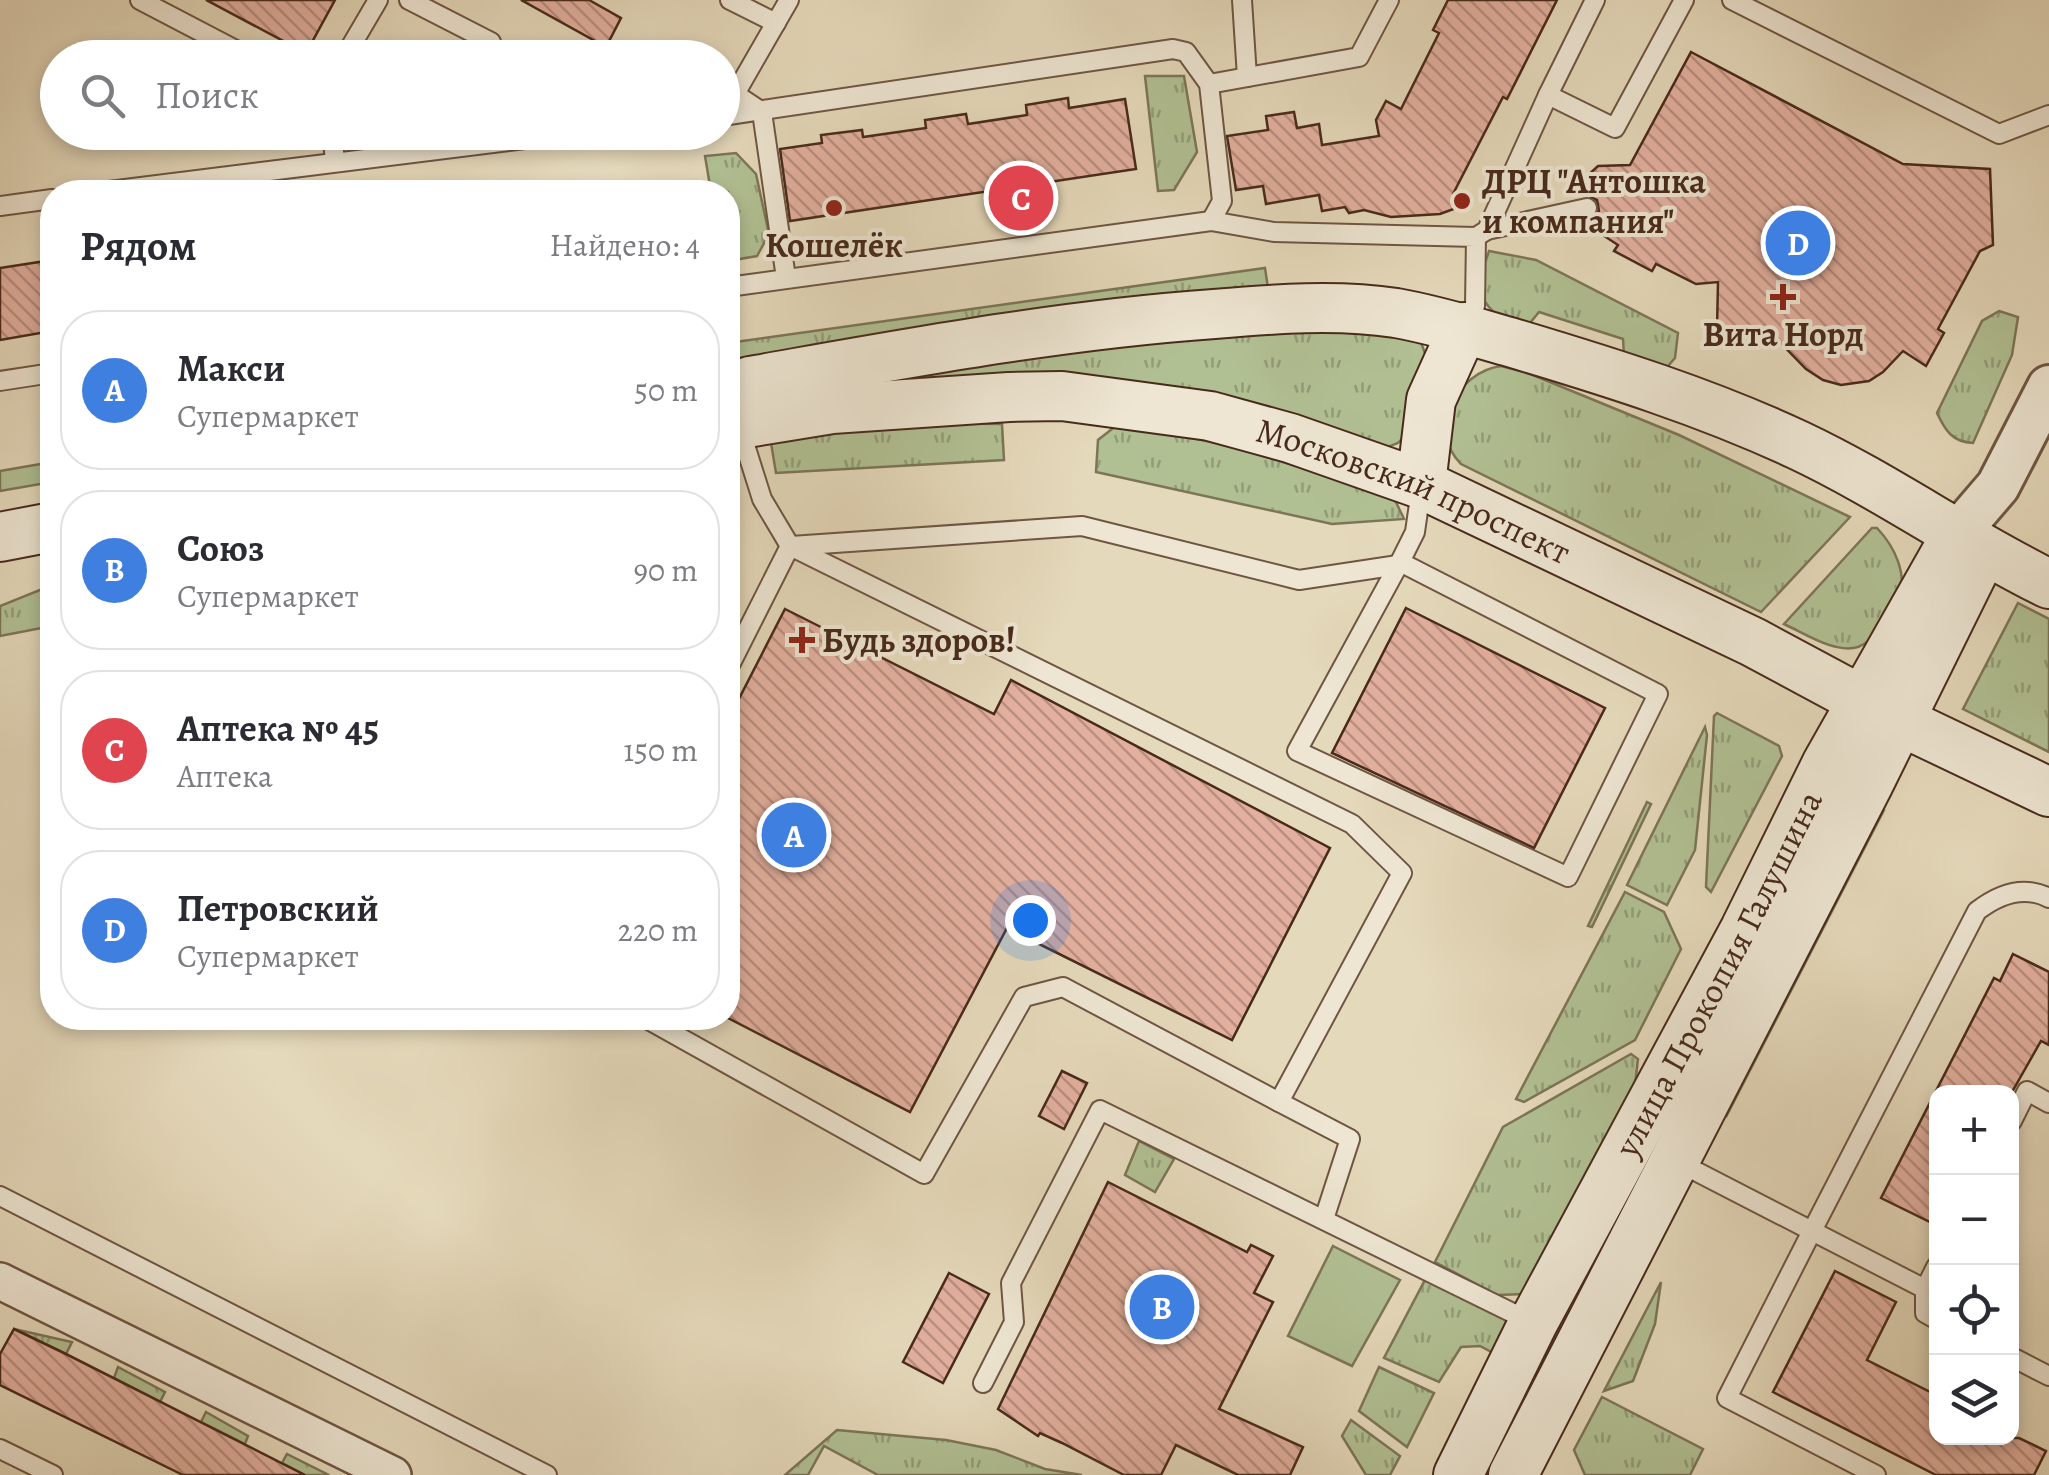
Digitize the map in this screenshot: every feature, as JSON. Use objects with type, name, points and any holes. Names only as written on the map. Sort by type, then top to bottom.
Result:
[{"type":"main road","points":[[740,399],[750,382],[972,342],[1165,317],[1321,309],[1393,313],[1464,327],[1706,406],[1798,445],[1890,492],[1970,542],[2049,584]]},
{"type":"main road","points":[[1421,484],[1432,400],[1464,327]]},
{"type":"main road","name":"Московский проспект","points":[[740,414],[1062,396],[1210,416],[1290,438],[1421,484],[1753,642],[1881,711],[2049,792]]},
{"type":"main road","points":[[0,537],[40,529]]},
{"type":"main road","name":"улица Прокопия Галушина","points":[[1512,1475],[1674,1160],[1881,711],[1970,542]]},
{"type":"main road","name":"улица Прокопия Галушина","points":[[1458,1475],[1533,1322],[1745,930],[1881,711]]},
{"type":"street","name":"улица Прокопия Галушина","points":[[1970,542],[2049,387]]},
{"type":"street","points":[[3,1291],[393,1475]]},
{"type":"lane","points":[[140,0],[217,40]]},
{"type":"lane","points":[[355,40],[378,0]]},
{"type":"lane","points":[[409,0],[487,40]]},
{"type":"lane","points":[[730,0],[776,23]]},
{"type":"lane","points":[[740,84],[789,0]]},
{"type":"lane","points":[[1242,0],[1247,77]]},
{"type":"lane","points":[[1210,84],[1359,57],[1389,0]]},
{"type":"lane","points":[[1464,327],[1475,306],[1481,233],[1596,0]]},
{"type":"lane","points":[[1548,95],[1615,128],[1684,0]]},
{"type":"lane","points":[[1732,0],[1999,134],[2049,115]]},
{"type":"lane","points":[[740,114],[1173,49],[1186,52],[1210,84],[1222,201],[1211,221]]},
{"type":"lane","points":[[740,98],[762,112],[786,278]]},
{"type":"lane","points":[[334,150],[335,161]]},
{"type":"lane","points":[[191,180],[429,150]]},
{"type":"lane","points":[[0,206],[40,201]]},
{"type":"lane","points":[[740,285],[1211,221],[1274,232],[1481,233],[1588,208]]},
{"type":"lane","points":[[0,380],[40,374]]},
{"type":"lane","points":[[740,439],[762,500],[790,546],[1352,824],[1402,873],[1280,1102]]},
{"type":"lane","points":[[790,546],[1082,526],[1299,580],[1399,564],[1658,694],[1568,877],[1297,751],[1399,564],[1415,532],[1421,484]]},
{"type":"lane","points":[[740,645],[790,546]]},
{"type":"lane","points":[[1876,1475],[1726,1398],[1977,910],[2014,892],[2038,892],[2049,898]]},
{"type":"lane","points":[[666,1030],[924,1174],[1024,997],[1063,987],[1350,1139],[1324,1219]]},
{"type":"lane","points":[[2019,1107],[2027,1091],[2049,1102]]},
{"type":"lane","points":[[983,1383],[1014,1322],[1011,1283],[1100,1110],[1533,1322]]},
{"type":"lane","points":[[1674,1160],[1925,1290]]},
{"type":"lane","points":[[0,1196],[547,1475]]},
{"type":"lane","points":[[1929,1282],[1925,1290],[1925,1313],[1929,1315]]},
{"type":"lane","points":[[2019,1361],[2049,1376]]},
{"type":"lane","points":[[0,1448],[53,1475]]},
{"type":"green space","points":[[1145,76],[1184,76],[1197,152],[1174,190],[1158,191]]},
{"type":"green space","points":[[736,153],[756,174],[769,234],[757,256],[740,259],[740,180],[709,180],[705,156]]},
{"type":"green space","points":[[1489,251],[1536,260],[1678,333],[1675,358],[1667,367],[1624,356],[1623,339],[1539,312],[1530,323],[1496,314],[1481,293],[1481,275]]},
{"type":"green space","points":[[1265,268],[1268,288],[1159,294],[740,360],[740,341]]},
{"type":"green space","points":[[1999,311],[2018,317],[2012,355],[1973,443],[1966,442],[1950,434],[1937,413],[1982,321]]},
{"type":"green space","points":[[1368,328],[1419,337],[1429,364],[1408,433],[1388,447],[1010,376],[924,378],[922,368],[1132,342]]},
{"type":"green space","points":[[1501,366],[1528,373],[1679,435],[1850,517],[1761,612],[1461,464],[1446,435],[1451,404],[1471,379]]},
{"type":"green space","points":[[919,423],[1002,424],[1004,460],[776,473],[771,443],[843,430]]},
{"type":"green space","points":[[1117,425],[1223,445],[1326,475],[1394,498],[1404,519],[1332,524],[1096,472],[1098,440]]},
{"type":"green space","points":[[40,464],[40,484],[0,491],[0,471]]},
{"type":"green space","points":[[1872,528],[1877,528],[1889,543],[1902,581],[1897,603],[1871,638],[1858,647],[1840,648],[1784,624]]},
{"type":"green space","points":[[40,590],[40,628],[0,636],[0,606]]},
{"type":"green space","points":[[2018,603],[2049,619],[2049,752],[1963,709]]},
{"type":"green space","points":[[1717,713],[1779,746],[1782,756],[1711,892],[1706,887]]},
{"type":"green space","points":[[1705,727],[1695,850],[1667,905],[1627,885]]},
{"type":"green space","points":[[1647,802],[1651,804],[1592,927],[1588,926]]},
{"type":"green space","points":[[1883,812],[1727,1115],[1724,1105],[1870,818]]},
{"type":"green space","points":[[1625,892],[1664,912],[1681,949],[1635,1040],[1524,1102],[1516,1099]]},
{"type":"green space","points":[[1631,1054],[1638,1059],[1634,1094],[1528,1294],[1497,1295],[1435,1262],[1503,1127]]},
{"type":"green space","points":[[1139,1141],[1174,1159],[1155,1192],[1125,1175]]},
{"type":"green space","points":[[1333,1246],[1400,1280],[1352,1366],[1288,1336]]},
{"type":"green space","points":[[1426,1278],[1505,1317],[1508,1327],[1497,1355],[1480,1346],[1461,1347],[1439,1382],[1384,1358]]},
{"type":"green space","points":[[1661,1282],[1655,1324],[1633,1381],[1604,1391]]},
{"type":"green space","points":[[14,1329],[72,1342],[66,1354]]},
{"type":"green space","points":[[118,1367],[165,1392],[160,1402],[114,1378]]},
{"type":"green space","points":[[1379,1367],[1434,1393],[1407,1447],[1359,1411]]},
{"type":"green space","points":[[1602,1397],[1703,1449],[1690,1475],[1585,1475],[1574,1450]]},
{"type":"green space","points":[[206,1412],[248,1436],[245,1444],[201,1422]]},
{"type":"green space","points":[[1351,1420],[1400,1456],[1390,1475],[1366,1475],[1342,1436]]},
{"type":"green space","points":[[837,1430],[946,1440],[996,1450],[1045,1469],[1082,1475],[878,1475],[824,1446],[808,1475],[785,1475]]},
{"type":"green space","points":[[287,1454],[329,1475],[305,1475],[282,1463]]},
{"type":"building","points":[[206,0],[335,0],[313,40],[281,40]]},
{"type":"building","points":[[521,0],[589,0],[621,18],[610,40],[593,40]]},
{"type":"building","points":[[1448,0],[1557,0],[1453,194],[1459,207],[1440,214],[1391,217],[1364,210],[1349,213],[1345,207],[1322,211],[1319,195],[1266,204],[1263,186],[1236,190],[1227,136],[1268,130],[1266,116],[1294,112],[1297,128],[1319,124],[1322,145],[1379,136],[1376,120],[1386,101],[1401,109],[1439,33],[1433,30]]},
{"type":"building","points":[[1691,52],[1903,164],[1990,169],[1993,245],[1980,251],[1938,329],[1944,333],[1926,366],[1903,351],[1869,381],[1841,385],[1823,380],[1806,369],[1768,330],[1717,329],[1718,282],[1696,284],[1656,264],[1652,271],[1614,251],[1618,245],[1592,228],[1589,220],[1599,211],[1597,200],[1572,190],[1598,166],[1630,165]]},
{"type":"building","points":[[1068,98],[1069,108],[1125,99],[1136,169],[790,221],[780,149],[822,143],[821,135],[862,130],[863,137],[926,128],[925,120],[966,114],[968,124],[1027,115],[1026,105]]},
{"type":"building","points":[[40,262],[40,333],[0,340],[0,268]]},
{"type":"building","points":[[1406,608],[1605,708],[1534,848],[1332,753]]},
{"type":"building","points":[[785,609],[994,714],[1011,680],[1330,848],[1232,1040],[1007,928],[910,1112],[740,1024],[740,697]]},
{"type":"building","points":[[2013,954],[2049,972],[2049,1045],[2041,1041],[2016,1085],[1939,1085],[1994,978],[2000,981]]},
{"type":"building","points":[[1062,1071],[1087,1083],[1064,1129],[1039,1116]]},
{"type":"building","points":[[1929,1105],[1929,1222],[1881,1198]]},
{"type":"building","points":[[1108,1182],[1247,1252],[1251,1245],[1273,1256],[1254,1293],[1273,1302],[1219,1409],[1303,1447],[1290,1475],[1238,1475],[1176,1445],[1161,1475],[1124,1475],[1040,1433],[1038,1436],[998,1409]]},
{"type":"building","points":[[1835,1271],[1896,1302],[1867,1360],[1929,1391],[1929,1445],[2019,1445],[2019,1438],[2046,1451],[2034,1475],[1936,1475],[1773,1392]]},
{"type":"building","points":[[949,1273],[989,1294],[943,1383],[903,1362]]},
{"type":"building","points":[[14,1329],[305,1475],[183,1475],[0,1385],[0,1354]]},
{"type":"place","name":"Аптека № 45","points":[[1021,198]]},
{"type":"place","name":"ДРЦ \"Антошка и компания\"","points":[[1462,201]]},
{"type":"place","name":"Кошелёк","points":[[834,208]]},
{"type":"place","name":"Петровский","points":[[1798,243]]},
{"type":"place","name":"Вита Норд","points":[[1783,297]]},
{"type":"place","name":"Будь здоров!","points":[[802,640]]},
{"type":"place","name":"Макси","points":[[794,835]]},
{"type":"place","name":"Союз","points":[[1162,1307]]}]
